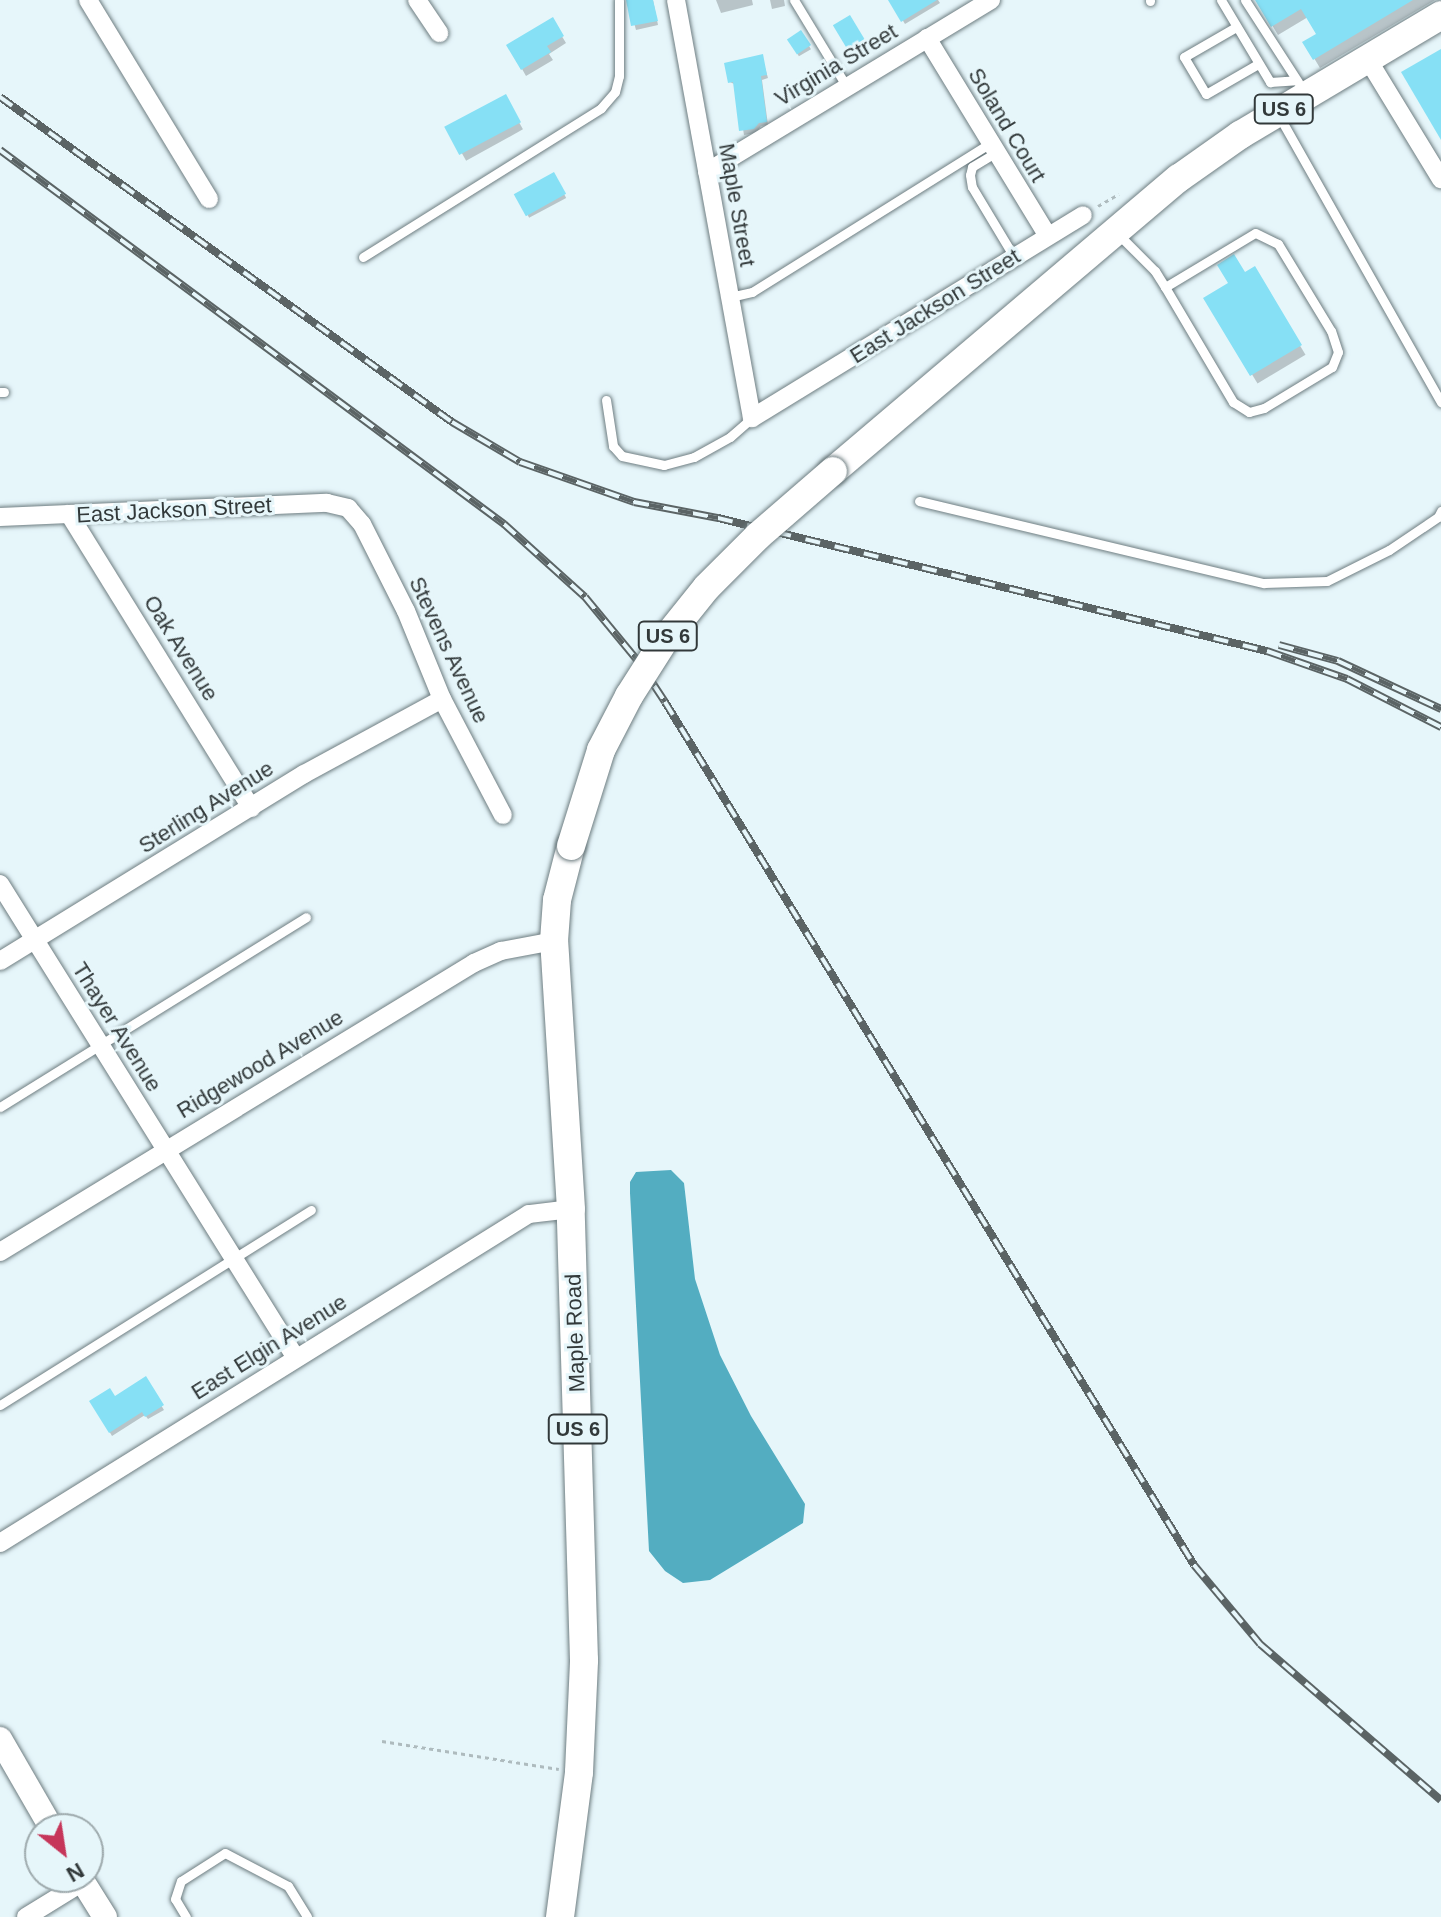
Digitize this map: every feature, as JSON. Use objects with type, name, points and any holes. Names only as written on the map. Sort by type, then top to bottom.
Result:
[{"type":"main road","name":"US 6","points":[[554,941],[557,900],[601,750],[629,696],[666,638],[707,587],[758,536],[1122,213],[1277,113],[1301,88],[1367,58],[1441,15]]},
{"type":"main road","name":"Maple Road","points":[[554,941],[571,1209],[584,1660],[579,1772],[560,1917]]},
{"type":"street","points":[[88,0],[209,199]]},
{"type":"street","points":[[417,0],[439,33]]},
{"type":"street","name":"Maple Street","points":[[676,0],[752,418]]},
{"type":"street","name":"Virginia Street","points":[[707,172],[991,0]]},
{"type":"street","name":"Soland Court","points":[[927,38],[1048,236]]},
{"type":"street","points":[[1367,58],[1441,179]]},
{"type":"street","name":"East Jackson Street","points":[[752,418],[1083,215]]},
{"type":"street","name":"East Jackson Street","points":[[0,517],[327,503],[348,508]]},
{"type":"street","name":"Stevens Avenue","points":[[348,508],[362,524],[406,611],[442,699],[503,815]]},
{"type":"street","name":"Oak Avenue","points":[[69,514],[251,808]]},
{"type":"street","name":"Sterling Avenue","points":[[0,961],[384,728],[442,699]]},
{"type":"street","name":"Thayer Avenue","points":[[0,884],[296,1358]]},
{"type":"street","name":"Ridgewood Avenue","points":[[0,1252],[474,963],[501,951],[554,941]]},
{"type":"street","name":"East Elgin Avenue","points":[[0,1543],[529,1214],[571,1209]]},
{"type":"street","points":[[0,1739],[43,1813]]},
{"type":"street","points":[[26,1917],[47,1912],[68,1893]]},
{"type":"street","points":[[90,1893],[105,1917]]},
{"type":"lane","points":[[363,257],[601,108],[615,92],[619,76],[619,0]]},
{"type":"lane","points":[[794,0],[847,87]]},
{"type":"lane","points":[[1221,0],[1270,82],[1301,88]]},
{"type":"lane","points":[[1245,0],[1301,88]]},
{"type":"lane","points":[[1236,27],[1184,57],[1206,94],[1258,64]]},
{"type":"lane","points":[[1277,113],[1441,402]]},
{"type":"lane","points":[[992,148],[972,167],[972,187],[1014,257]]},
{"type":"lane","points":[[730,297],[752,292],[992,148]]},
{"type":"lane","points":[[1122,213],[1155,271],[1233,402],[1249,412],[1264,408],[1332,367],[1338,352],[1331,331],[1278,244],[1255,233],[1165,287]]},
{"type":"lane","points":[[606,400],[613,446],[622,456],[664,465],[694,457],[730,437],[752,418]]},
{"type":"lane","points":[[919,501],[1264,583],[1327,581],[1389,550],[1438,517],[1441,511]]},
{"type":"lane","points":[[0,1107],[306,917]]},
{"type":"lane","points":[[0,1405],[311,1210]]},
{"type":"lane","points":[[186,1917],[175,1899],[181,1881],[225,1853],[288,1886],[307,1917]]},
{"type":"path","points":[[1083,215],[1122,213]]},
{"type":"path","points":[[382,1741],[579,1772]]},
{"type":"water","points":[[671,1170],[684,1183],[695,1279],[720,1355],[751,1416],[805,1504],[803,1523],[710,1580],[683,1583],[665,1571],[649,1551],[630,1193],[630,1182],[636,1172]]},
{"type":"building","points":[[626,0],[653,0],[658,21],[631,26]]},
{"type":"building","points":[[888,0],[937,0],[901,22]]},
{"type":"building","points":[[1255,0],[1413,0],[1313,60],[1302,42],[1316,34],[1301,9],[1271,27]]},
{"type":"building","points":[[850,15],[866,42],[849,52],[833,25]]},
{"type":"building","points":[[553,17],[564,36],[547,46],[551,52],[521,70],[506,45]]},
{"type":"building","points":[[801,30],[811,45],[797,54],[787,40]]},
{"type":"building","points":[[1441,49],[1441,140],[1401,72]]},
{"type":"building","points":[[763,54],[767,75],[761,76],[767,122],[759,123],[754,129],[739,131],[733,82],[728,83],[724,63]]},
{"type":"building","points":[[506,94],[521,122],[459,155],[444,127]]},
{"type":"building","points":[[554,172],[566,194],[526,216],[514,194]]},
{"type":"building","points":[[1234,254],[1245,272],[1255,266],[1302,345],[1250,376],[1203,298],[1228,283],[1217,265]]},
{"type":"building","points":[[146,1376],[164,1405],[145,1417],[142,1412],[109,1433],[89,1401],[110,1388],[115,1396]]},
{"type":"railway","points":[[0,97],[452,422],[520,462],[634,502],[718,518],[1267,651],[1347,679],[1441,727]]},
{"type":"railway","points":[[0,150],[504,524],[585,597],[638,661],[665,702],[1194,1565],[1260,1644],[1441,1800]]},
{"type":"railway","points":[[1279,645],[1338,661],[1441,709]]}]
